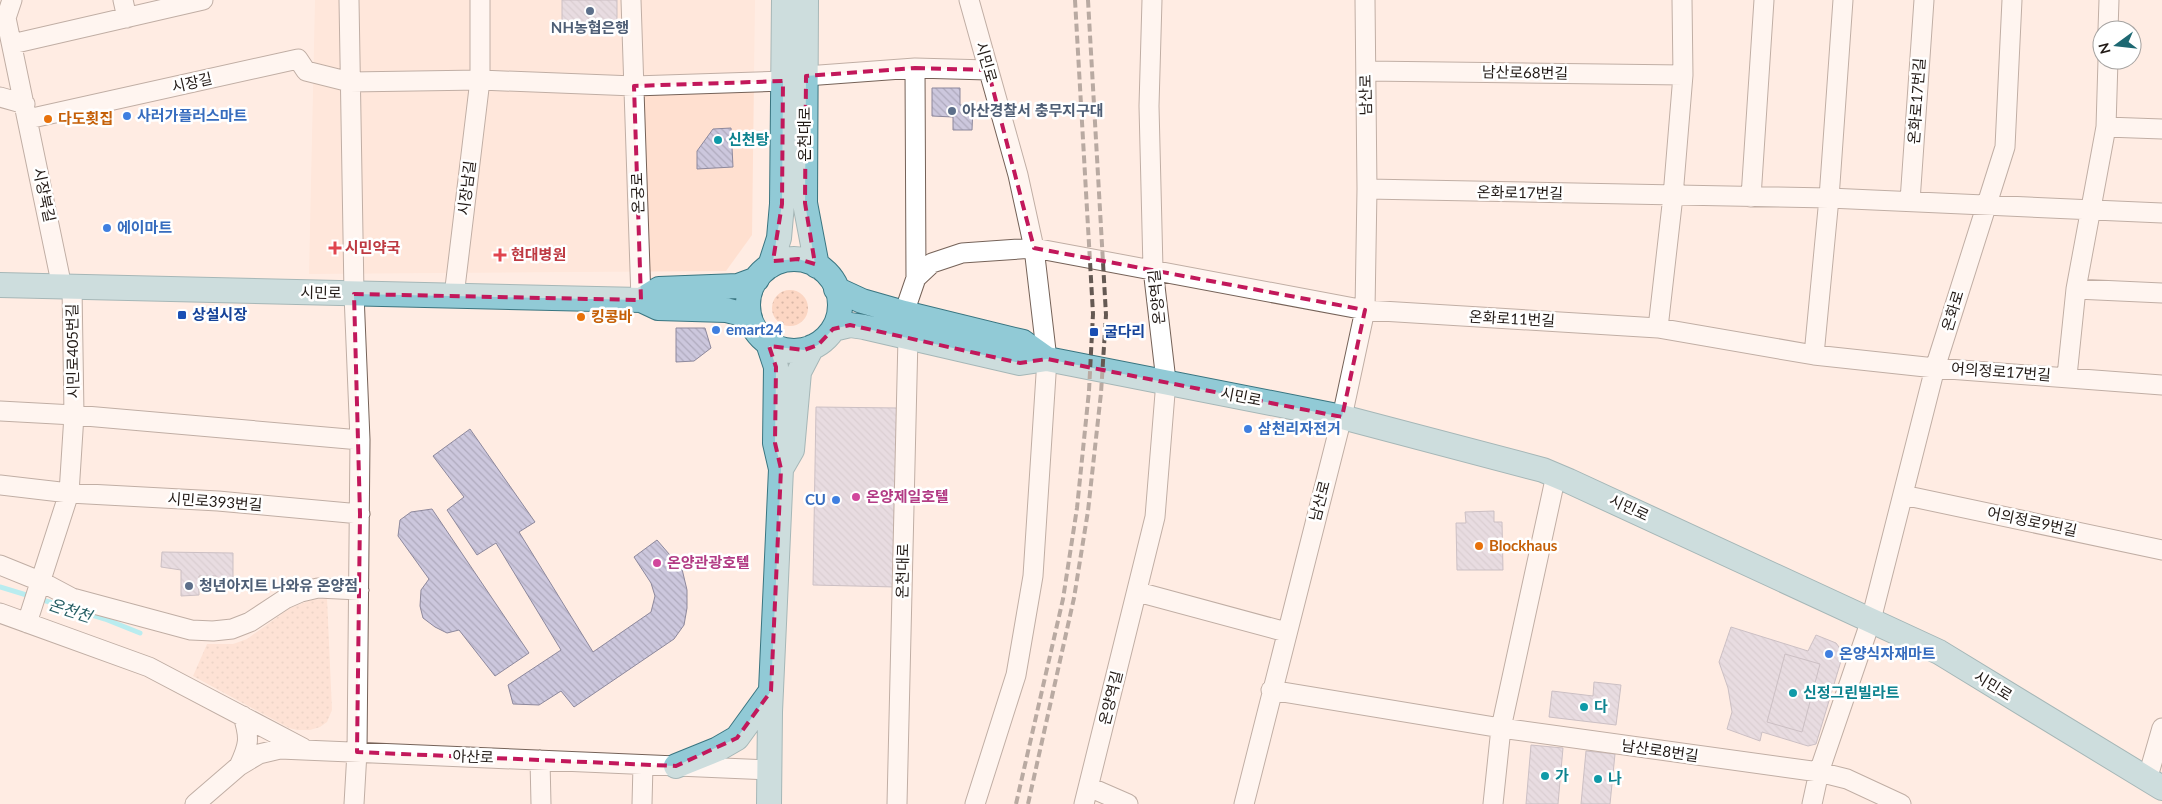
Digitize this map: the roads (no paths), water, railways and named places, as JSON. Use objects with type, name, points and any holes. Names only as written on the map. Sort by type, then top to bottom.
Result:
[{"type":"main road","name":"온천대로","points":[[763,272],[779,238],[782,204],[784,0]]},
{"type":"main road","name":"온천대로","points":[[806,0],[805,203],[817,266]]},
{"type":"main road","points":[[798,259],[817,266],[824,270],[836,289],[840,309],[833,329],[829,335],[812,347],[804,350],[790,351],[776,348],[768,343],[755,329],[749,316],[748,302],[751,288],[763,272],[783,260],[798,259]]},
{"type":"main road","name":"시민로","points":[[641,300],[659,289],[738,286],[763,272]]},
{"type":"main road","name":"시민로","points":[[0,285],[641,300],[658,308],[726,310],[749,316]]},
{"type":"main road","name":"시민로","points":[[836,289],[862,301],[904,313],[1023,342],[1047,359]]},
{"type":"main road","name":"시민로","points":[[833,329],[850,325],[1020,363],[1047,359],[1166,381],[1342,417],[1556,475],[1939,652],[2154,784]]},
{"type":"main road","points":[[768,343],[776,367],[775,443],[781,469],[771,691],[769,804]]},
{"type":"main road","points":[[781,469],[792,450],[799,372],[812,347]]},
{"type":"main road","points":[[676,766],[718,749],[737,738],[771,691]]},
{"type":"street","name":"시장북길","points":[[12,0],[6,18],[67,287]]},
{"type":"street","points":[[12,44],[125,9],[203,0]]},
{"type":"street","points":[[349,0],[354,294],[360,440],[357,752],[354,804]]},
{"type":"street","name":"시장남길","points":[[454,296],[480,80],[480,0]]},
{"type":"street","name":"온궁로","points":[[631,0],[641,300]]},
{"type":"street","name":"시민로","points":[[969,0],[1018,175],[1034,248],[1047,359]]},
{"type":"street","name":"온양역길","points":[[1086,795],[1138,592],[1155,517],[1166,381],[1153,269],[1149,106],[1152,0]]},
{"type":"street","name":"남산로","points":[[1244,804],[1271,690],[1342,417],[1365,310],[1367,189],[1365,0]]},
{"type":"street","points":[[1658,328],[1673,196],[1683,75],[1682,0]]},
{"type":"street","points":[[1752,197],[1764,0]]},
{"type":"street","points":[[1814,355],[1830,198],[1843,0]]},
{"type":"street","name":"온화로17번길","points":[[1910,201],[1924,0]]},
{"type":"street","name":"온화로","points":[[1812,804],[1819,772],[1871,620],[1935,368],[2005,147],[2012,0]]},
{"type":"street","points":[[2108,20],[2109,0]]},
{"type":"street","name":"시장길","points":[[27,112],[298,59],[306,71],[350,82]]},
{"type":"street","points":[[904,313],[916,278],[915,68]]},
{"type":"street","points":[[806,76],[915,68],[988,70]]},
{"type":"street","name":"어의정로17번길","points":[[2067,376],[2076,289],[2106,127],[2108,70]]},
{"type":"street","name":"남산로68번길","points":[[1366,71],[1683,75]]},
{"type":"street","points":[[350,82],[480,80],[634,86],[783,82]]},
{"type":"street","points":[[0,97],[27,112]]},
{"type":"street","points":[[2106,127],[2162,128]]},
{"type":"street","name":"온화로17번길","points":[[1367,189],[1830,198],[1910,201],[1985,207],[2092,210]]},
{"type":"street","points":[[2092,210],[2162,213]]},
{"type":"street","points":[[916,278],[932,263],[962,253],[1034,248],[1365,310]]},
{"type":"street","name":"시민로405번길","points":[[27,624],[69,493],[74,415],[67,287]]},
{"type":"street","points":[[2076,289],[2162,293]]},
{"type":"street","name":"온화로11번길","points":[[1365,310],[1658,328],[1814,355],[1935,368]]},
{"type":"street","name":"온천대로","points":[[897,804],[908,337]]},
{"type":"street","points":[[975,804],[1016,675],[1033,576],[1047,359]]},
{"type":"street","name":"어의정로17번길","points":[[1935,368],[2067,376],[2162,385]]},
{"type":"street","name":"시민로405번길","points":[[0,411],[74,415]]},
{"type":"street","points":[[74,415],[360,440]]},
{"type":"street","points":[[1493,804],[1501,728],[1556,475]]},
{"type":"street","points":[[0,485],[69,493]]},
{"type":"street","name":"시민로393번길","points":[[69,493],[218,501],[360,514]]},
{"type":"street","name":"어의정로9번길","points":[[1903,495],[2162,550]]},
{"type":"street","points":[[0,565],[42,582],[72,598],[191,630],[213,631],[232,629],[250,622],[286,599],[301,592],[318,588],[359,590]]},
{"type":"street","points":[[1138,592],[1286,632]]},
{"type":"street","points":[[0,613],[149,667],[306,750]]},
{"type":"street","points":[[1271,690],[1501,728]]},
{"type":"street","points":[[239,766],[248,748],[248,731],[242,716]]},
{"type":"street","name":"남산로8번길","points":[[1501,728],[1819,772],[1847,779],[1900,804]]},
{"type":"street","points":[[2154,784],[2162,728]]},
{"type":"street","name":"아산로","points":[[195,804],[239,766],[259,754],[280,749],[769,770]]},
{"type":"street","points":[[540,760],[541,804]]},
{"type":"street","points":[[642,804],[643,765]]},
{"type":"street","points":[[1086,795],[1128,804]]},
{"type":"waterway","name":"온천천","points":[[0,587],[105,619],[140,633]]},
{"type":"railway","points":[[1016,804],[1063,599],[1077,508],[1089,391],[1093,314],[1075,0]]},
{"type":"railway","points":[[1028,804],[1074,598],[1088,511],[1101,393],[1106,315],[1088,0]]},
{"type":"place","name":"NH농협은행","points":[[590,11]]},
{"type":"place","name":"아산경찰서 충무지구대","points":[[952,111]]},
{"type":"place","name":"사러가플러스마트","points":[[127,116]]},
{"type":"place","name":"다도횟집","points":[[48,119]]},
{"type":"place","name":"신천탕","points":[[718,140]]},
{"type":"place","name":"에이마트","points":[[107,228]]},
{"type":"place","name":"시민약국","points":[[335,248]]},
{"type":"place","name":"현대병원","points":[[500,255]]},
{"type":"place","name":"상설시장","points":[[182,315]]},
{"type":"place","name":"킹콩바","points":[[581,317]]},
{"type":"place","name":"emart24","points":[[716,330]]},
{"type":"place","name":"굴다리","points":[[1094,332]]},
{"type":"place","name":"삼천리자전거","points":[[1248,429]]},
{"type":"place","name":"온양제일호텔","points":[[856,497]]},
{"type":"place","name":"CU","points":[[836,500]]},
{"type":"place","name":"Blockhaus","points":[[1479,546]]},
{"type":"place","name":"온양관광호텔","points":[[657,563]]},
{"type":"place","name":"청년아지트 나와유 온양점","points":[[189,586]]},
{"type":"place","name":"온양식자재마트","points":[[1829,654]]},
{"type":"place","name":"신정그린빌라트","points":[[1793,693]]},
{"type":"place","name":"다","points":[[1584,707]]},
{"type":"place","name":"가","points":[[1545,776]]},
{"type":"place","name":"나","points":[[1598,779]]}]
